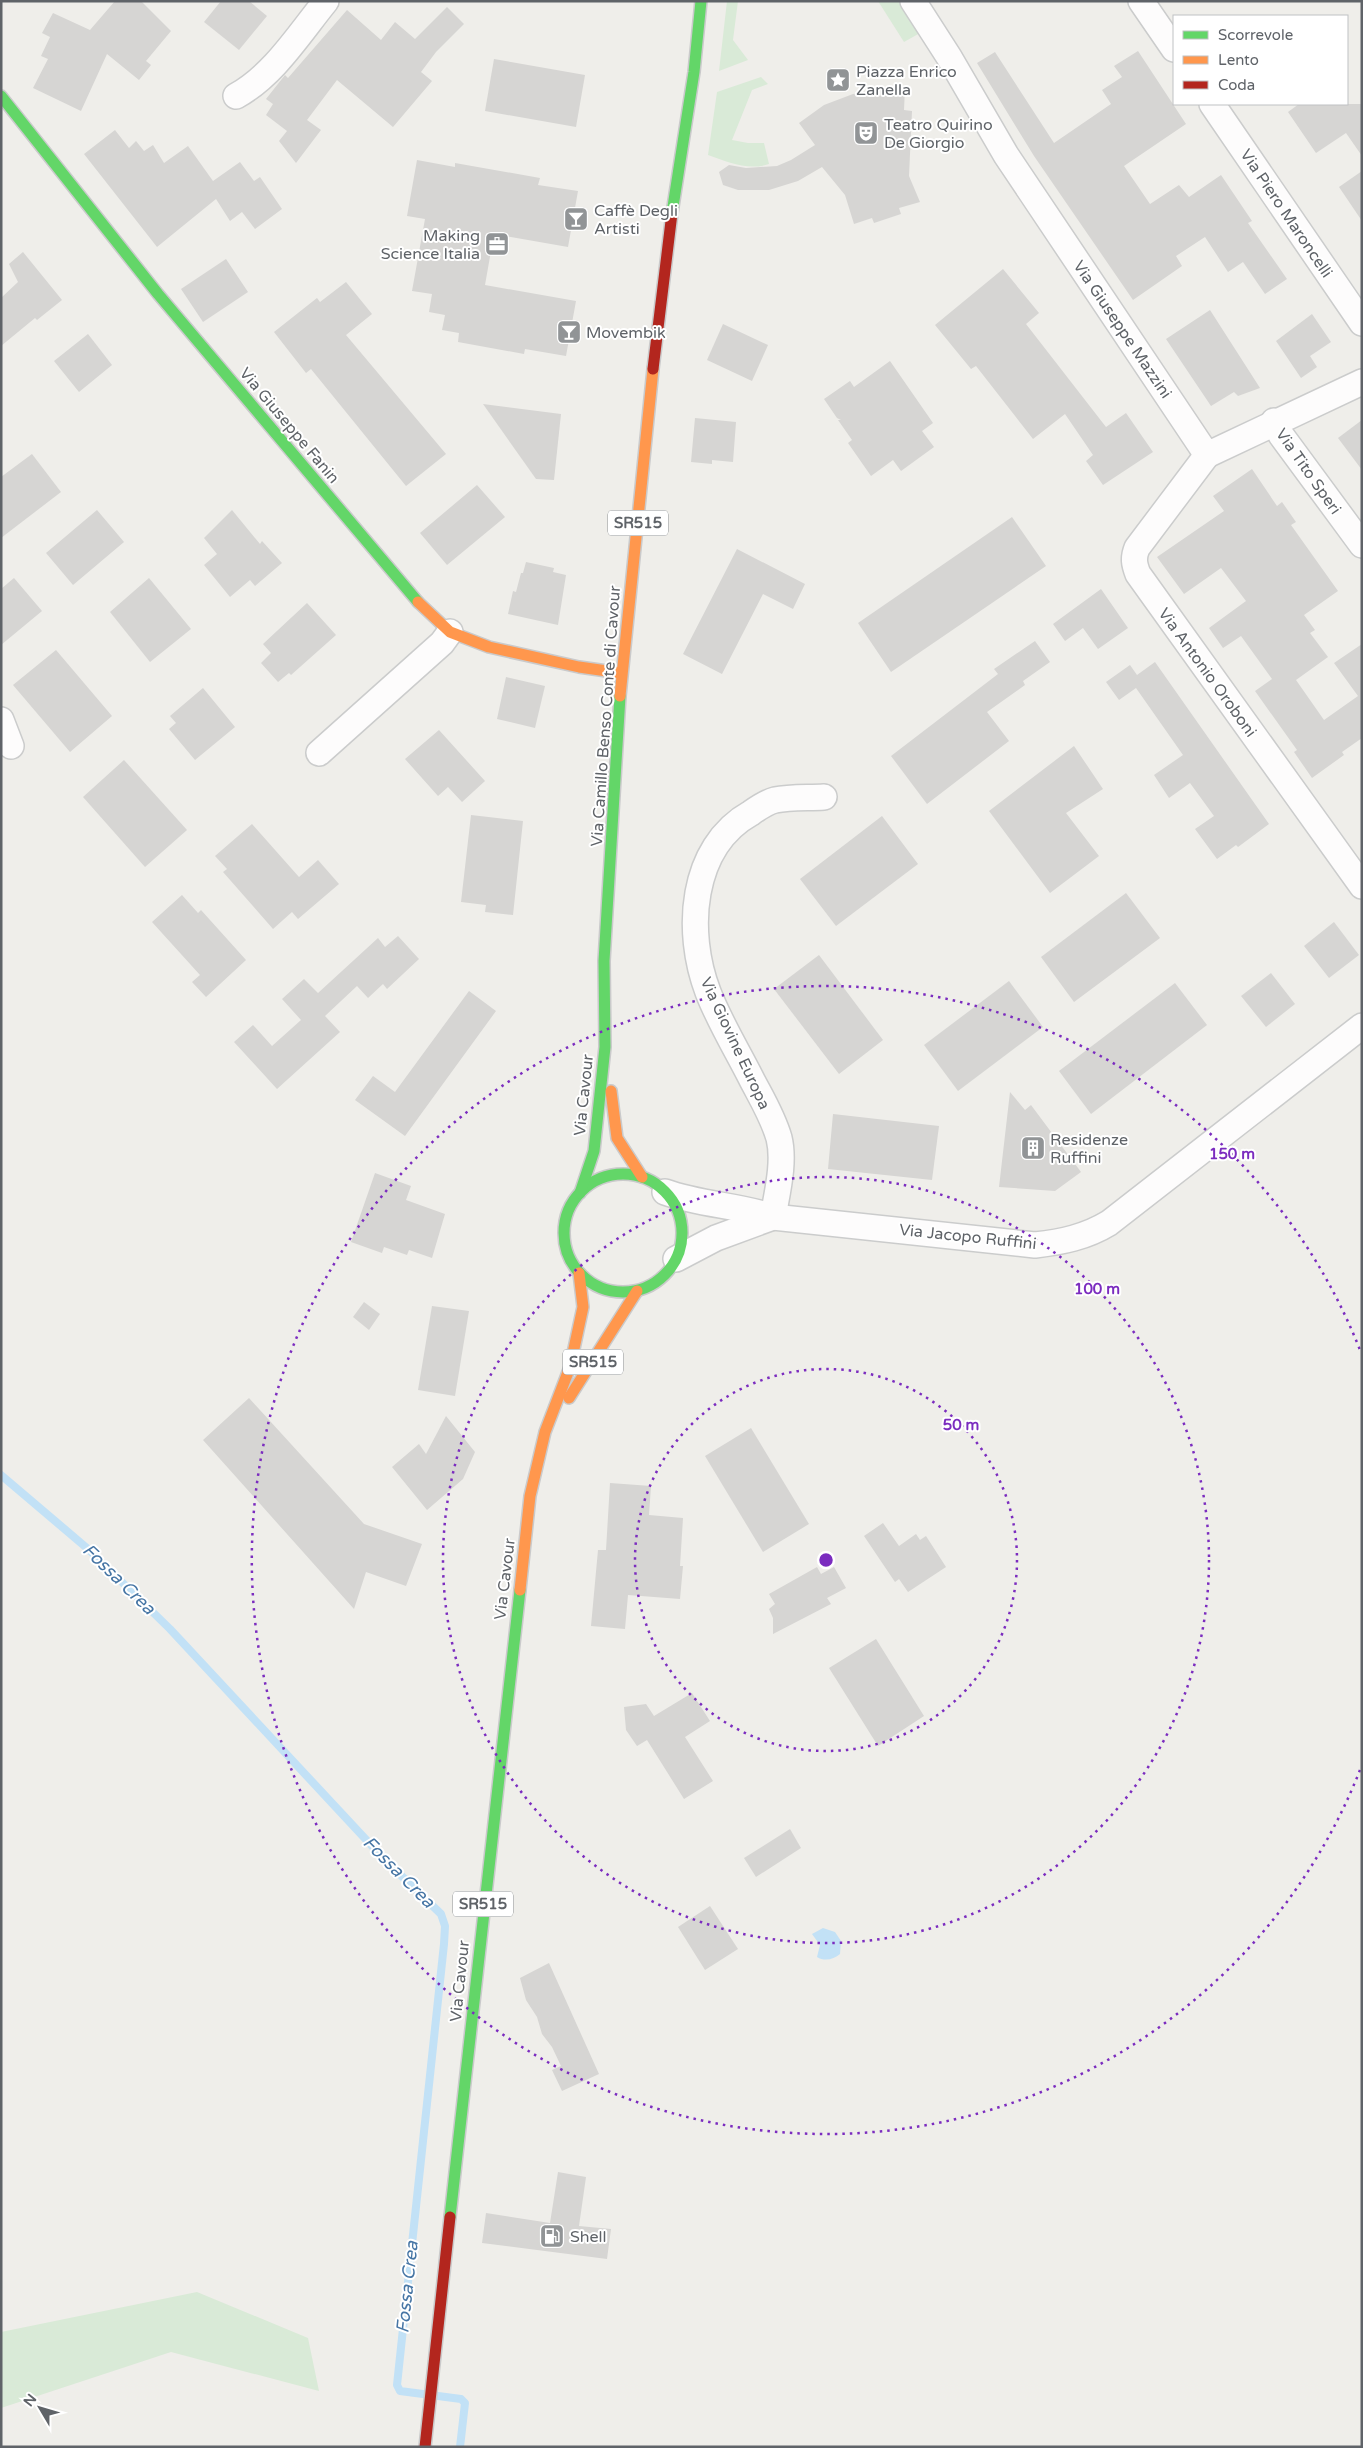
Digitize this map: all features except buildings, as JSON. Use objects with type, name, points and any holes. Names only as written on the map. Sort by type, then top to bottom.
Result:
[{"type":"main road","name":"Via Camillo Benso Conte di Cavour","points":[[605,1047],[604,960],[621,673],[650,389],[675,186],[694,72],[701,1]]},
{"type":"main road","name":"Via Giuseppe Fanin","points":[[1,96],[158,294],[414,598],[450,632],[489,647],[579,668],[621,673]]},
{"type":"main road","name":"Via Cavour","points":[[605,1047],[617,1138],[642,1177]]},
{"type":"main road","name":"Via Cavour","points":[[580,1193],[594,1151],[605,1047]]},
{"type":"main road","points":[[626,1174],[642,1177],[665,1192],[676,1207],[682,1224],[682,1242],[676,1259],[660,1279],[638,1291],[622,1293],[606,1290],[591,1283],[579,1273],[570,1259],[564,1233],[569,1208],[580,1193],[593,1182],[608,1176],[626,1174]]},
{"type":"main road","name":"Via Cavour","points":[[425,2447],[526,1525],[530,1496],[545,1432],[570,1367],[584,1306],[579,1273]]},
{"type":"main road","name":"Via Cavour","points":[[545,1432],[581,1382],[638,1291]]},
{"type":"street","points":[[236,96],[251,88],[264,77],[326,1]]},
{"type":"street","name":"Via Giuseppe Mazzini","points":[[913,1],[949,57],[1006,155],[1207,455]]},
{"type":"street","points":[[1141,1],[1173,48]]},
{"type":"street","name":"Via Piero Maroncelli","points":[[1213,105],[1362,323]]},
{"type":"street","points":[[1207,455],[1274,421],[1362,382]]},
{"type":"street","name":"Via Tito Speri","points":[[1274,421],[1282,435],[1362,545]]},
{"type":"street","name":"Via Antonio Oroboni","points":[[1207,455],[1142,540],[1134,557],[1135,567],[1138,574],[1362,886]]},
{"type":"street","points":[[319,753],[442,644],[450,632]]},
{"type":"street","points":[[1,720],[11,746]]},
{"type":"street","name":"Via Giovine Europa","points":[[773,1217],[781,1151],[779,1138],[767,1108],[708,992],[697,955],[695,928],[699,886],[709,854],[726,832],[744,817],[774,800],[824,797]]},
{"type":"street","name":"Via Jacopo Ruffini","points":[[665,1192],[718,1206],[750,1209],[773,1217],[1036,1245],[1086,1235],[1109,1223],[1362,1026]]},
{"type":"street","name":"Via Jacopo Ruffini","points":[[676,1259],[716,1238],[773,1217]]},
{"type":"green space","points":[[727,1],[738,1],[733,40],[748,60],[719,71]]},
{"type":"green space","points":[[878,1],[900,1],[920,33],[904,42]]},
{"type":"green space","points":[[761,77],[768,84],[752,90],[732,140],[764,143],[769,164],[753,167],[746,166],[708,155],[717,92]]},
{"type":"green space","points":[[197,2292],[308,2338],[319,2391],[171,2352],[1,2408],[1,2332]]},
{"type":"water","points":[[823,1928],[835,1932],[841,1941],[840,1954],[829,1959],[817,1957],[820,1945],[812,1934]]},
{"type":"waterway","name":"Fossa Crea","points":[[1,1475],[88,1549],[170,1629],[385,1860],[441,1914],[445,1926],[444,1944],[397,2385],[400,2391],[461,2399],[465,2403],[460,2447]]},
{"type":"traffic: fast","points":[[672,213],[694,72],[701,1]]},
{"type":"traffic: fast","points":[[1,96],[158,294],[418,602]]},
{"type":"traffic: fast","points":[[580,1193],[594,1151],[605,1047],[604,961],[620,696]]},
{"type":"traffic: fast","points":[[623,1174],[646,1179],[665,1191],[677,1210],[682,1233],[677,1256],[665,1275],[646,1287],[623,1292],[600,1287],[581,1275],[569,1256],[564,1233],[569,1210],[581,1191],[600,1179],[623,1174]]},
{"type":"traffic: fast","points":[[450,2217],[520,1590]]},
{"type":"traffic: slow","points":[[620,696],[653,369]]},
{"type":"traffic: slow","points":[[418,602],[450,632],[489,647],[579,667],[621,673]]},
{"type":"traffic: slow","points":[[611,1091],[617,1138],[642,1177]]},
{"type":"traffic: slow","points":[[520,1590],[530,1496],[545,1432],[570,1367],[583,1307],[579,1273]]},
{"type":"traffic: slow","points":[[569,1398],[637,1291]]},
{"type":"traffic: jam","points":[[653,369],[672,213]]},
{"type":"traffic: jam","points":[[425,2447],[450,2217]]},
{"type":"place","name":"Piazza Enrico Zanella","points":[[838,80]]},
{"type":"place","name":"Teatro Quirino De Giorgio","points":[[866,133]]},
{"type":"place","name":"Caffè Degli Artisti","points":[[576,219]]},
{"type":"place","name":"Making Science Italia","points":[[497,244]]},
{"type":"place","name":"Movembik","points":[[569,332]]},
{"type":"place","name":"Residenze Ruffini","points":[[1033,1148]]},
{"type":"place","name":"Shell","points":[[552,2236]]}]
